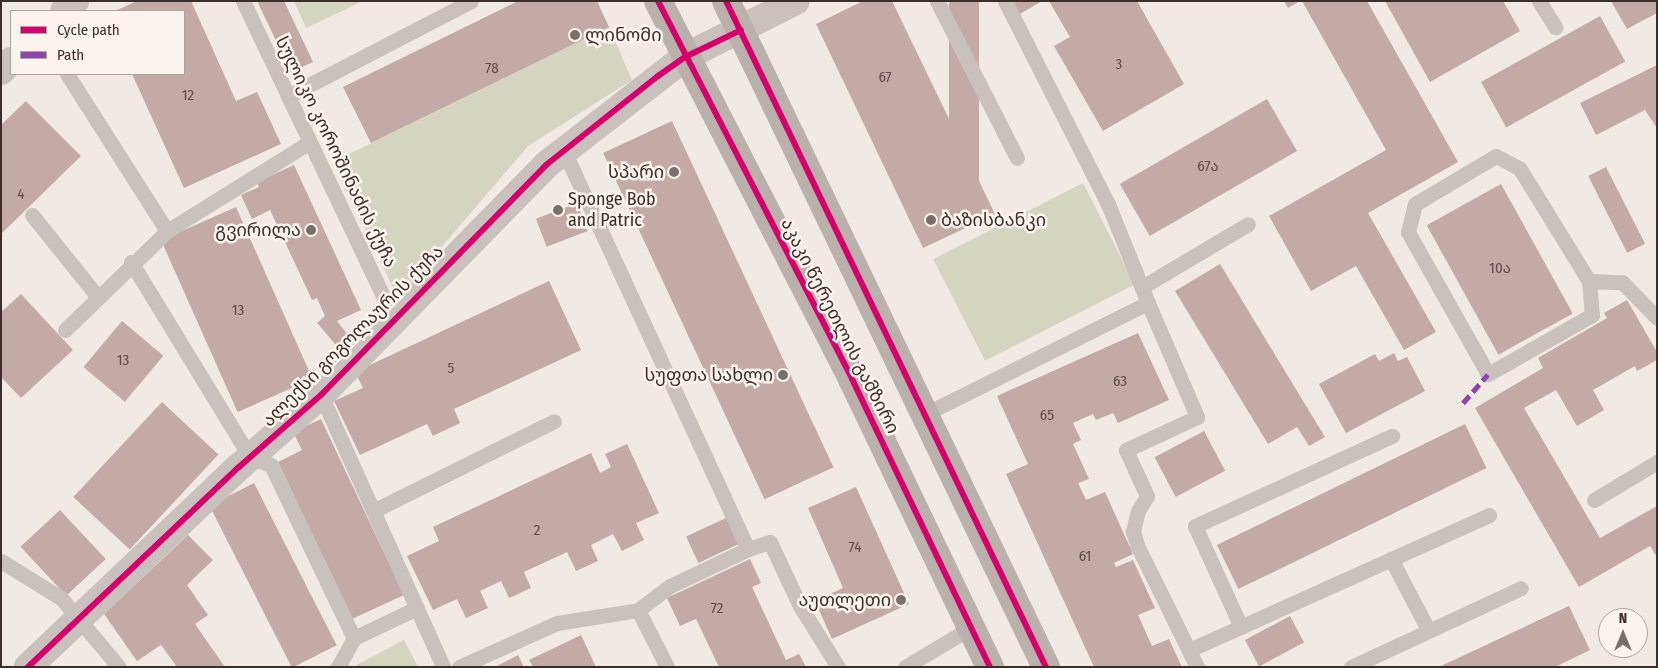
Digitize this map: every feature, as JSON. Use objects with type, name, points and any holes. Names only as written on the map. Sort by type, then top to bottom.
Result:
[{"type":"main road","name":"აკაკი წერეთლის გამზირი","points":[[658,1],[852,379],[990,667]]},
{"type":"main road","name":"აკაკი წერეთლის გამზირი","points":[[726,1],[1046,667]]},
{"type":"street","points":[[65,10],[75,1]]},
{"type":"street","name":"ალექსი გოგოლაურის ქუჩა","points":[[28,667],[250,457],[321,395],[546,165],[686,57],[796,1]]},
{"type":"street","points":[[1,71],[10,62]]},
{"type":"lane","name":"სულიკო კოროშინაძის ქუჩა","points":[[242,1],[394,319]]},
{"type":"lane","points":[[288,96],[471,1]]},
{"type":"lane","points":[[937,1],[1017,158]]},
{"type":"lane","points":[[1005,1],[1108,204],[1197,417],[1126,450],[1148,496],[1138,511],[1133,531],[1136,546],[1197,667]]},
{"type":"lane","points":[[1539,1],[1555,27]]},
{"type":"lane","points":[[68,75],[167,231]]},
{"type":"lane","points":[[65,330],[132,262],[167,231],[310,142]]},
{"type":"lane","points":[[564,152],[748,549]]},
{"type":"lane","points":[[1496,156],[1520,169],[1589,281],[1592,315],[1488,374],[1408,232],[1415,204],[1496,156]]},
{"type":"lane","points":[[32,215],[98,297]]},
{"type":"lane","points":[[1142,287],[1248,224]]},
{"type":"lane","points":[[132,262],[250,457],[271,465],[354,638]]},
{"type":"lane","points":[[1589,281],[1622,282],[1657,318]]},
{"type":"lane","points":[[925,414],[1148,303]]},
{"type":"lane","points":[[321,395],[443,667]]},
{"type":"lane","points":[[373,511],[554,421]]},
{"type":"lane","points":[[1242,627],[1195,526],[1392,436]]},
{"type":"lane","points":[[1594,500],[1657,462]]},
{"type":"lane","points":[[1189,650],[1489,515]]},
{"type":"lane","points":[[459,667],[556,623],[638,610],[670,586],[748,549],[770,542],[800,606],[838,667]]},
{"type":"lane","points":[[1391,559],[1428,631]]},
{"type":"lane","points":[[1,560],[61,598],[119,667]]},
{"type":"lane","points":[[1351,667],[1521,588]]},
{"type":"lane","points":[[338,667],[354,638],[417,608]]},
{"type":"lane","points":[[638,610],[667,667]]},
{"type":"lane","points":[[905,667],[972,627]]},
{"type":"green space","points":[[294,1],[363,1],[306,28]]},
{"type":"green space","points":[[609,27],[632,80],[528,146],[398,298],[333,162]]},
{"type":"green space","points":[[1083,183],[1135,285],[985,361],[933,259]]},
{"type":"green space","points":[[404,640],[418,667],[353,667]]},
{"type":"building","points":[[137,1],[191,1],[236,101],[257,92],[281,144],[184,188],[132,75],[185,75],[185,10],[117,10]]},
{"type":"building","points":[[257,1],[284,1],[313,62],[291,72]]},
{"type":"building","points":[[518,1],[597,1],[609,27],[371,143],[343,87]]},
{"type":"building","points":[[863,1],[892,1],[995,214],[923,248],[816,24]]},
{"type":"building","points":[[949,1],[979,1],[979,205],[949,205]]},
{"type":"building","points":[[1012,1],[1042,1],[1020,14]]},
{"type":"building","points":[[1049,1],[1137,1],[1184,84],[1103,131],[1054,46],[1070,37]]},
{"type":"building","points":[[1284,1],[1300,1],[1288,8]]},
{"type":"building","points":[[1302,1],[1367,1],[1458,162],[1368,213],[1436,332],[1404,350],[1356,266],[1311,291],[1269,216],[1386,150]]},
{"type":"building","points":[[1385,1],[1503,1],[1520,31],[1430,82]]},
{"type":"building","points":[[1611,1],[1657,1],[1657,13],[1627,29]]},
{"type":"building","points":[[1600,16],[1625,61],[1506,127],[1481,82]]},
{"type":"building","points":[[1657,65],[1657,128],[1645,110],[1596,135],[1580,103]]},
{"type":"building","points":[[1267,99],[1297,151],[1150,236],[1120,184]]},
{"type":"building","points":[[26,101],[81,156],[1,234],[1,125]]},
{"type":"building","points":[[672,121],[833,467],[765,499],[603,153]]},
{"type":"building","points":[[294,165],[361,310],[337,321],[348,335],[336,345],[317,323],[325,316],[317,298],[312,300],[270,210],[252,219],[241,195],[259,187],[257,182]]},
{"type":"building","points":[[1606,167],[1645,244],[1627,253],[1588,176]]},
{"type":"building","points":[[1501,184],[1573,313],[1498,355],[1427,225]]},
{"type":"building","points":[[577,203],[588,231],[547,247],[536,219]]},
{"type":"building","points":[[236,207],[312,379],[238,412],[161,240]]},
{"type":"building","points":[[1220,264],[1325,437],[1309,446],[1297,427],[1268,444],[1175,291]]},
{"type":"building","points":[[549,281],[581,350],[454,409],[460,423],[433,436],[427,424],[360,455],[334,401],[363,388],[355,372]]},
{"type":"building","points":[[21,294],[73,350],[21,398],[1,377],[1,312]]},
{"type":"building","points":[[1627,300],[1657,352],[1657,360],[1637,371],[1635,366],[1593,390],[1604,410],[1577,426],[1556,390],[1524,408],[1600,538],[1657,506],[1657,557],[1650,546],[1579,587],[1475,408],[1543,368],[1538,358],[1607,318],[1604,313]]},
{"type":"building","points":[[122,321],[163,356],[125,402],[83,367]]},
{"type":"building","points":[[1138,333],[1169,400],[1118,423],[1113,413],[1096,420],[1093,414],[1073,423],[1081,440],[1073,444],[1089,479],[1078,483],[1086,500],[1105,492],[1133,554],[1114,563],[1116,567],[1133,560],[1155,608],[1138,615],[1152,646],[1169,639],[1182,667],[1094,667],[1006,474],[1028,464],[997,396]]},
{"type":"building","points":[[1394,353],[1398,361],[1407,357],[1425,391],[1346,433],[1319,384],[1375,354],[1379,361]]},
{"type":"building","points":[[162,402],[218,455],[130,550],[73,497]]},
{"type":"building","points":[[321,419],[404,595],[352,619],[278,462],[302,450],[293,432]]},
{"type":"building","points":[[1465,424],[1486,468],[1238,589],[1217,545]]},
{"type":"building","points":[[1204,431],[1225,471],[1176,497],[1155,457]]},
{"type":"building","points":[[627,444],[659,513],[636,523],[644,540],[622,551],[613,534],[591,545],[598,561],[576,571],[567,552],[524,572],[531,588],[509,598],[501,581],[480,591],[488,608],[466,618],[457,599],[433,610],[407,556],[439,541],[433,527],[591,453],[600,473],[611,467],[605,454]]},
{"type":"building","points":[[254,483],[337,645],[292,667],[209,506]]},
{"type":"building","points":[[856,487],[909,604],[832,639],[815,601],[843,588],[808,508]]},
{"type":"building","points":[[60,510],[106,559],[66,596],[21,547]]},
{"type":"building","points":[[726,518],[738,544],[698,563],[686,537]]},
{"type":"building","points":[[188,535],[213,560],[187,585],[208,615],[195,624],[225,667],[177,667],[161,645],[137,661],[104,614]]},
{"type":"building","points":[[750,559],[761,583],[752,587],[786,660],[799,654],[806,667],[719,667],[696,619],[680,626],[667,598]]},
{"type":"building","points":[[1569,606],[1590,650],[1555,667],[1439,667]]},
{"type":"building","points":[[1290,616],[1304,642],[1259,666],[1245,640]]},
{"type":"building","points":[[581,635],[596,667],[533,667],[529,660]]},
{"type":"building","points":[[518,655],[524,667],[495,667]]},
{"type":"marked path","points":[[1463,403],[1488,374]]},
{"type":"cycle path","points":[[658,1],[852,379],[990,667]]},
{"type":"cycle path","points":[[726,1],[1046,667]]},
{"type":"cycle path","points":[[28,667],[239,467],[321,395],[546,165],[658,76],[685,57],[741,30]]},
{"type":"place","name":"ლინომი","points":[[575,35]]},
{"type":"place","name":"სპარი","points":[[674,172]]},
{"type":"place","name":"Sponge Bob and Patric","points":[[558,210]]},
{"type":"place","name":"ბაზისბანკი","points":[[931,220]]},
{"type":"place","name":"გვირილა","points":[[311,230]]},
{"type":"place","name":"სუფთა სახლი","points":[[783,375]]},
{"type":"place","name":"აუთლეთი","points":[[901,600]]}]
